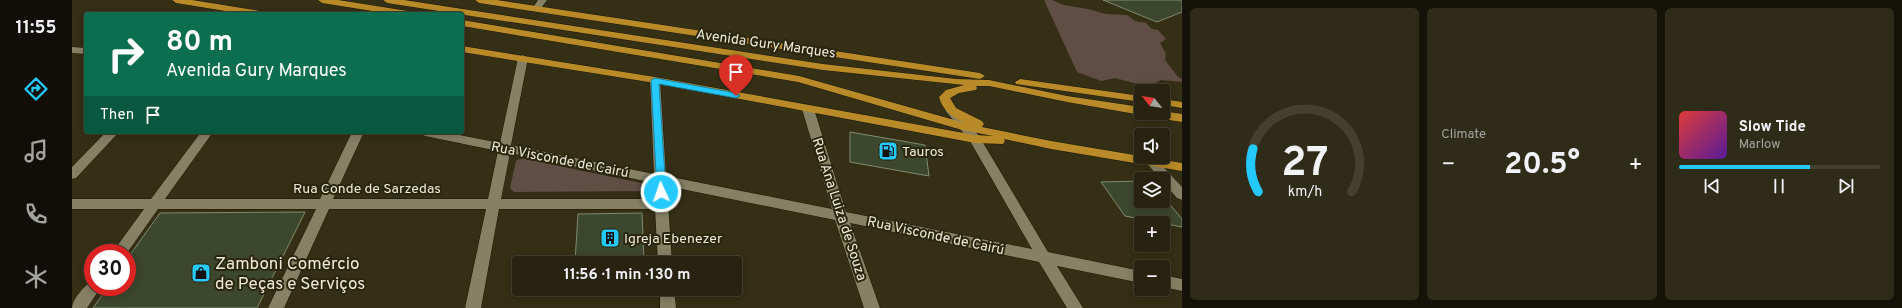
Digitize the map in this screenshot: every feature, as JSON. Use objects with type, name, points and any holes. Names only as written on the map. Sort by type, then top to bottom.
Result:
[{"type":"main road","points":[[176,0],[248,12]]},
{"type":"main road","points":[[322,0],[396,12]]},
{"type":"main road","name":"Avenida Gury Marques","points":[[387,0],[823,67],[956,82],[989,83],[1134,111]]},
{"type":"main road","name":"Avenida Gury Marques","points":[[479,0],[1134,98]]},
{"type":"main road","name":"Avenida Gury Marques","points":[[464,23],[799,79],[966,127],[1051,145],[1134,159]]},
{"type":"main road","name":"Avenida Gury Marques","points":[[464,48],[655,80],[975,139],[1051,145]]},
{"type":"main road","points":[[968,74],[989,83]]},
{"type":"main road","points":[[1015,88],[960,89],[949,92],[944,97],[946,104],[951,110],[981,125],[1051,145]]},
{"type":"main road","points":[[1067,99],[1127,97]]},
{"type":"main road","points":[[1170,103],[1182,105]]},
{"type":"main road","points":[[1170,116],[1182,118]]},
{"type":"main road","name":"Avenida Gury Marques","points":[[1164,164],[1182,167]]},
{"type":"street","points":[[536,9],[543,0]]},
{"type":"street","points":[[72,50],[84,51]]},
{"type":"street","points":[[473,308],[523,58]]},
{"type":"street","points":[[655,80],[665,256]]},
{"type":"street","name":"Rua Ana Luiza de Souza","points":[[808,109],[840,215],[872,308]]},
{"type":"street","points":[[951,110],[975,139],[1044,258],[1075,308]]},
{"type":"street","points":[[74,170],[111,134]]},
{"type":"street","points":[[125,244],[206,134]]},
{"type":"street","points":[[276,308],[357,134]]},
{"type":"street","name":"Rua Visconde de Cairú","points":[[435,134],[1134,276]]},
{"type":"street","points":[[1154,164],[1182,195]]},
{"type":"street","name":"Rua Conde de Sarzedas","points":[[72,204],[662,204]]},
{"type":"street","points":[[1170,282],[1182,285]]},
{"type":"street","points":[[78,308],[87,296]]},
{"type":"street","points":[[667,296],[668,308]]},
{"type":"shaded area","points":[[1044,0],[1052,0],[1064,5],[1106,14],[1127,15],[1135,21],[1146,23],[1152,29],[1158,30],[1166,39],[1160,43],[1166,54],[1165,60],[1178,77],[1182,79],[1182,82],[1161,80],[1154,84],[1137,84],[1115,78],[1101,81],[1077,72]]},
{"type":"shaded area","points":[[521,158],[646,184],[648,188],[644,191],[514,192],[510,188],[516,161]]},
{"type":"building","points":[[1103,0],[1182,0],[1182,12],[1157,22]]},
{"type":"building","name":"Tauros","points":[[850,132],[925,145],[929,176],[850,162]]},
{"type":"building","points":[[1134,181],[1134,208],[1170,208],[1170,205],[1182,219],[1182,227],[1170,225],[1170,216],[1134,216],[1134,218],[1125,216],[1101,182]]},
{"type":"building","name":"Zamboni Comércio de Peças e Serviços","points":[[305,212],[257,308],[93,308],[102,296],[136,296],[136,246],[160,213]]},
{"type":"building","name":"Igreja Ebenezer","points":[[642,213],[644,256],[575,256],[578,214]]},
{"type":"place","name":"Tauros","points":[[888,151]]},
{"type":"place","name":"Igreja Ebenezer","points":[[610,238]]},
{"type":"place","name":"Zamboni Comércio de Peças e Serviços","points":[[201,273]]},
{"type":"route","points":[[661,192],[655,80],[736,96]]}]
